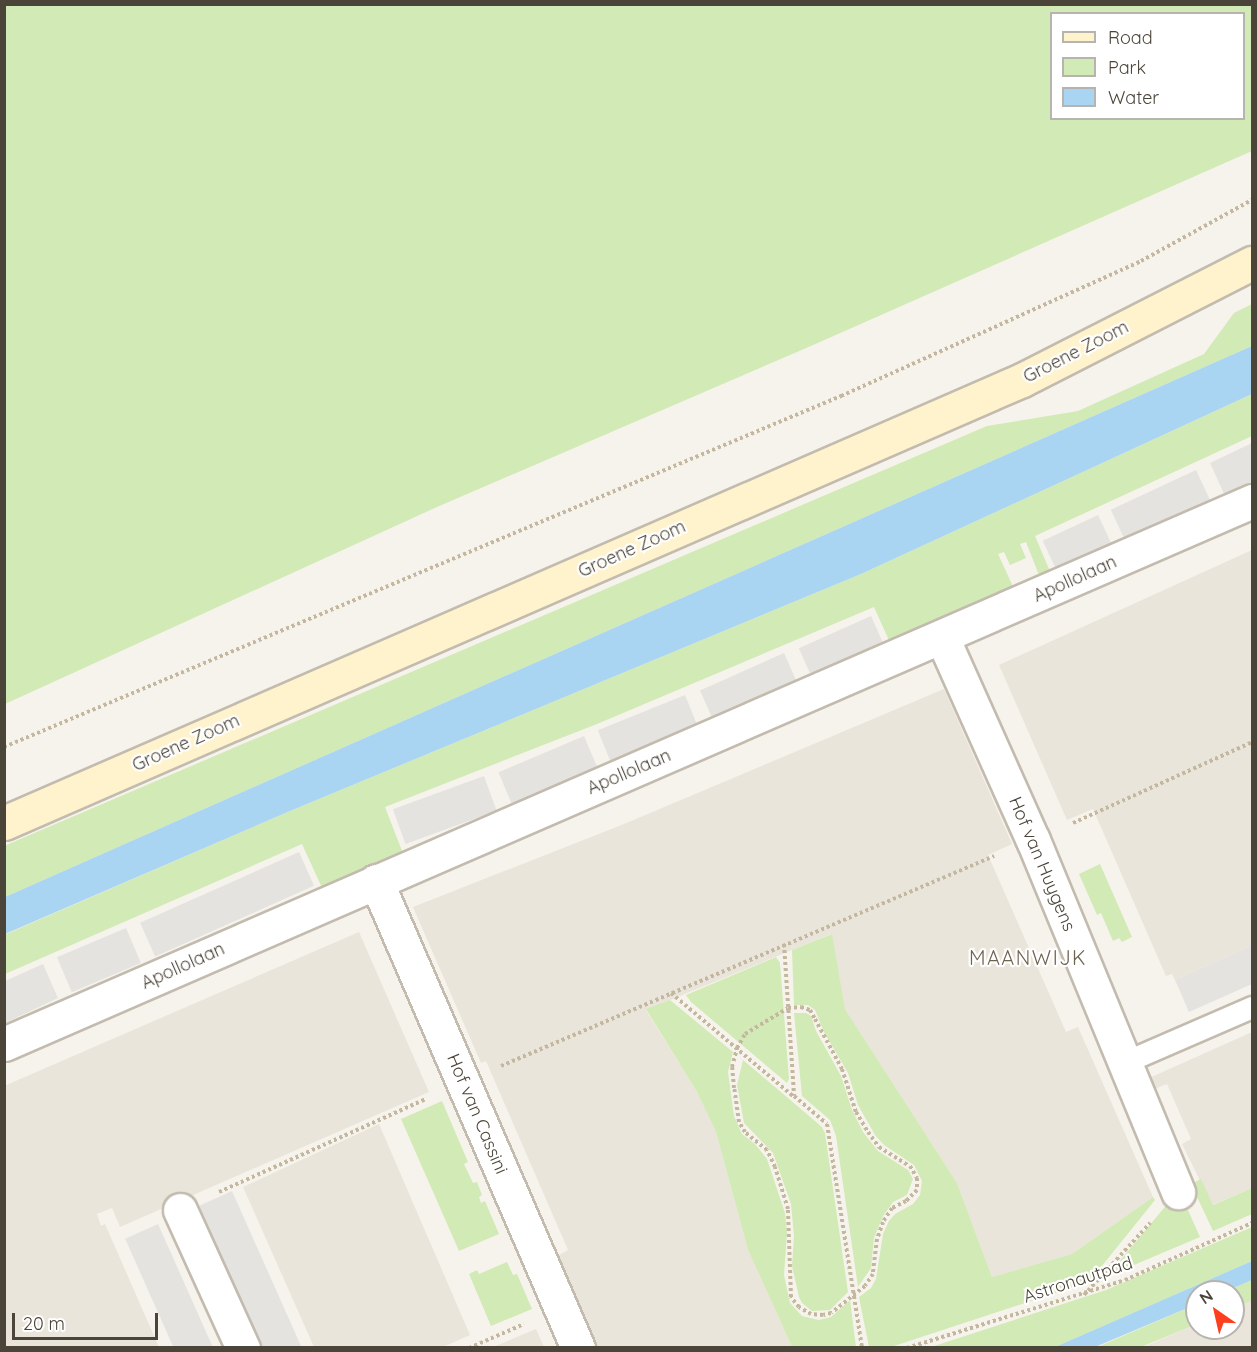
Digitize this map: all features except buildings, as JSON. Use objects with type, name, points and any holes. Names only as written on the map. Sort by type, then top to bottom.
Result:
[{"type":"main road","name":"Groene Zoom","points":[[4,822],[1022,380],[1252,263]]},
{"type":"street","name":"Apollolaan","points":[[4,1044],[1252,501]]},
{"type":"street","name":"Hof van Huygens","points":[[942,637],[1033,840],[1178,1192]]},
{"type":"street","name":"Hof van Cassini","points":[[376,881],[578,1347]]},
{"type":"street","points":[[180,1210],[243,1347]]},
{"type":"lane","points":[[1124,1063],[1252,1006]]},
{"type":"path","points":[[4,747],[841,396],[1141,261],[1252,200]]},
{"type":"path","points":[[180,1210],[463,1082],[1033,840],[1252,742]]},
{"type":"path","points":[[784,944],[794,1096]]},
{"type":"path","points":[[671,993],[827,1124],[862,1347]]},
{"type":"path","points":[[788,1008],[810,1010],[842,1069],[856,1112],[868,1132],[879,1147],[909,1166],[917,1178],[917,1190],[906,1201],[892,1208],[883,1222],[877,1239],[873,1274],[865,1286],[831,1313],[823,1315],[811,1314],[791,1297],[788,1209],[776,1167],[767,1150],[745,1132],[739,1122],[732,1067],[737,1048],[745,1034],[788,1008]]},
{"type":"path","points":[[1083,1295],[1178,1192]]},
{"type":"path","name":"Astronautpad","points":[[907,1347],[1083,1295],[1125,1280],[1252,1223]]},
{"type":"path","points":[[469,1347],[560,1307]]},
{"type":"shaded area","points":[[1252,443],[1252,485],[1226,498],[1210,463]]},
{"type":"shaded area","points":[[1196,470],[1212,504],[1127,544],[1111,510]]},
{"type":"shaded area","points":[[1098,515],[1114,549],[1059,575],[1043,541]]},
{"type":"shaded area","points":[[1252,550],[1252,945],[1175,980],[1172,974],[1166,976],[1093,809],[1067,820],[999,665]]},
{"type":"shaded area","points":[[871,616],[886,650],[814,682],[799,648]]},
{"type":"shaded area","points":[[784,653],[799,686],[715,723],[700,690]]},
{"type":"shaded area","points":[[944,689],[1012,844],[988,855],[1066,1032],[1078,1027],[1153,1197],[1072,1254],[992,1277],[957,1183],[845,1009],[831,934],[646,1010],[697,1092],[716,1132],[748,1250],[792,1347],[596,1347],[557,1256],[568,1250],[486,1061],[481,1063],[413,907],[624,824]]},
{"type":"shaded area","points":[[685,695],[699,729],[612,765],[598,730]]},
{"type":"shaded area","points":[[584,736],[599,771],[513,807],[498,772]]},
{"type":"shaded area","points":[[484,776],[497,811],[406,844],[393,809]]},
{"type":"shaded area","points":[[299,852],[314,886],[155,957],[140,923]]},
{"type":"shaded area","points":[[126,928],[141,963],[72,992],[57,957]]},
{"type":"shaded area","points":[[359,932],[429,1092],[120,1227],[112,1208],[97,1214],[101,1226],[105,1224],[159,1347],[5,1348],[4,1086]]},
{"type":"shaded area","points":[[1252,945],[1252,984],[1189,1012],[1175,980]]},
{"type":"shaded area","points":[[43,964],[58,998],[5,1023],[5,981]]},
{"type":"shaded area","points":[[1252,1032],[1252,1188],[1212,1205],[1182,1144],[1191,1139],[1167,1084],[1152,1090],[1147,1079]]},
{"type":"shaded area","points":[[379,1124],[470,1335],[443,1347],[314,1347],[243,1187]]},
{"type":"shaded area","points":[[232,1191],[301,1346],[262,1348],[199,1206]]},
{"type":"shaded area","points":[[158,1224],[213,1346],[174,1348],[125,1239]]},
{"type":"shaded area","points":[[1252,1301],[1252,1347],[1141,1348],[1185,1329],[1185,1340],[1245,1340],[1245,1304]]},
{"type":"shaded area","points":[[536,1329],[544,1347],[493,1347]]},
{"type":"green space","points":[[5,4],[1252,5],[1252,151],[804,349],[437,507],[5,704]]},
{"type":"green space","points":[[1252,304],[1252,346],[5,897],[4,846],[987,426],[1078,411],[1204,354],[1234,313]]},
{"type":"green space","points":[[1252,394],[1252,436],[1035,536],[1052,576],[1057,574],[1059,578],[1055,584],[892,655],[886,650],[892,647],[874,607],[597,724],[385,807],[404,856],[323,890],[302,844],[5,974],[4,935],[290,811],[861,574]],"holes":[[[1026,542],[1042,583],[1037,584],[1034,578],[1019,585],[1021,591],[1016,593],[998,554],[1004,552],[1010,565],[1026,558],[1020,544]]]},
{"type":"green space","points":[[1100,864],[1132,937],[1122,942],[1119,938],[1113,941],[1101,913],[1097,915],[1079,874]]},
{"type":"green space","points":[[832,934],[845,1009],[957,1183],[992,1277],[1072,1254],[1153,1197],[1155,1200],[1089,1282],[891,1347],[869,1347],[859,1297],[871,1288],[876,1279],[883,1234],[889,1221],[895,1214],[913,1204],[920,1195],[922,1181],[914,1165],[884,1145],[875,1135],[858,1105],[848,1073],[824,1032],[815,1010],[808,1005],[794,1005],[792,950]]},
{"type":"green space","points":[[776,957],[780,963],[789,1079],[787,1083],[691,1002],[686,995]]},
{"type":"green space","points":[[670,1000],[733,1052],[728,1072],[734,1116],[742,1134],[755,1144],[767,1159],[785,1213],[787,1233],[784,1275],[790,1303],[802,1316],[819,1320],[831,1317],[850,1300],[856,1347],[792,1347],[748,1250],[716,1132],[697,1092],[646,1009]]},
{"type":"green space","points":[[794,1013],[806,1013],[811,1016],[816,1031],[841,1076],[852,1110],[863,1132],[878,1151],[908,1170],[913,1179],[907,1195],[893,1202],[883,1216],[874,1238],[871,1268],[858,1287],[836,1136],[830,1120],[802,1096]]},
{"type":"green space","points":[[743,1060],[822,1127],[825,1133],[848,1292],[830,1310],[812,1311],[802,1303],[799,1297],[792,1266],[794,1236],[791,1204],[773,1153],[744,1123],[737,1085]]},
{"type":"green space","points":[[442,1101],[468,1162],[464,1164],[473,1183],[477,1182],[482,1195],[479,1197],[481,1203],[485,1201],[499,1234],[459,1251],[401,1119]]},
{"type":"green space","points":[[1201,1179],[1213,1205],[1252,1188],[1252,1214],[1213,1231],[1191,1184]]},
{"type":"green space","points":[[1179,1190],[1200,1237],[1115,1273],[1113,1269]]},
{"type":"green space","points":[[1252,1227],[1252,1261],[1208,1280],[1185,1280],[1185,1290],[1055,1347],[928,1348],[1106,1290]]},
{"type":"green space","points":[[507,1262],[513,1275],[517,1274],[532,1309],[491,1326],[469,1274],[477,1270],[479,1274]]},
{"type":"green space","points":[[1252,1280],[1252,1301],[1245,1304],[1245,1283]]},
{"type":"green space","points":[[1185,1309],[1185,1329],[1141,1347],[1095,1348]]},
{"type":"water","points":[[1252,346],[1252,394],[861,574],[290,811],[5,934],[5,897]]},
{"type":"water","points":[[1252,1261],[1252,1280],[1245,1283],[1245,1280],[1208,1280]]},
{"type":"water","points":[[1185,1290],[1185,1309],[1095,1347],[1055,1347]]},
{"type":"district","name":"MAANWIJK","points":[[1028,957]]}]
